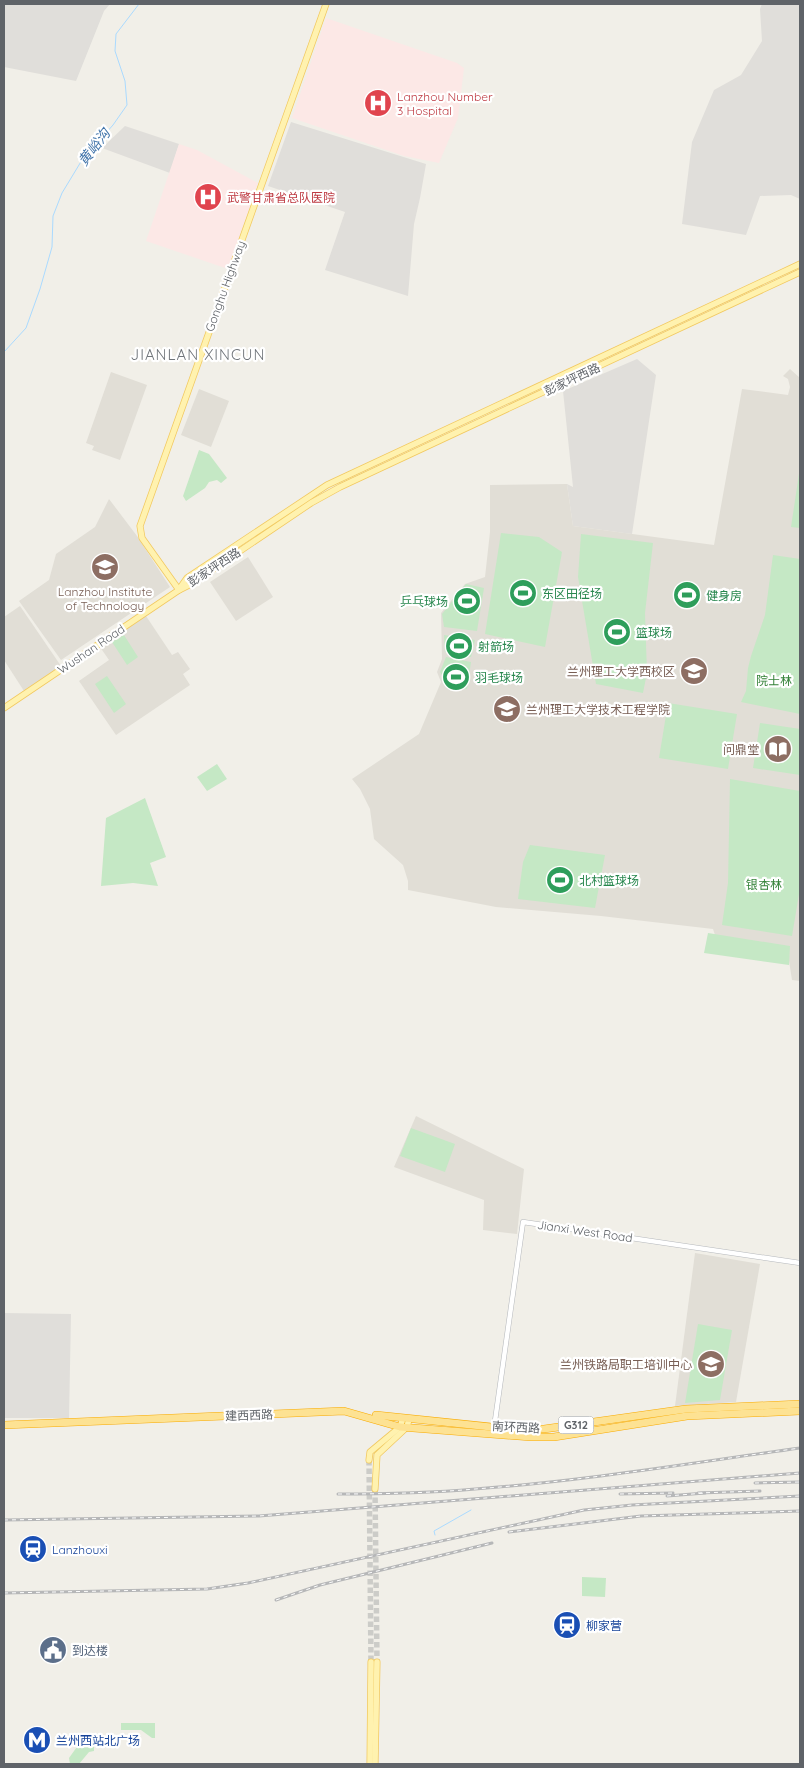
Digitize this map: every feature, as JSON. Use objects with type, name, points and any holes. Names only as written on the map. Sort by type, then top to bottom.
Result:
[{"type":"highway","name":"南环西路","points":[[351,1412],[511,1429],[544,1429],[686,1409],[800,1404]]},
{"type":"highway","name":"建西西路","points":[[4,1425],[328,1411],[351,1412],[404,1427],[493,1435]]},
{"type":"highway","name":"南环西路","points":[[493,1435],[554,1436],[687,1416],[800,1411]]},
{"type":"main road","name":"Gonghu Highway","points":[[179,590],[142,538],[140,526],[326,4]]},
{"type":"main road","name":"彭家坪西路","points":[[179,590],[187,578],[327,484],[800,264]]},
{"type":"main road","name":"彭家坪西路","points":[[179,590],[191,584],[311,503],[340,487],[800,272]]},
{"type":"main road","name":"Wushan Road","points":[[4,708],[179,590]]},
{"type":"main road","points":[[375,1489],[377,1455],[404,1427],[406,1418]]},
{"type":"main road","points":[[369,1460],[370,1452],[404,1427]]},
{"type":"main road","points":[[370,1764],[374,1662],[375,1764]]},
{"type":"street","name":"Jianxi West Road","points":[[493,1435],[524,1222],[800,1263]]},
{"type":"shaded area","points":[[4,4],[110,4],[104,11],[76,81],[4,67]]},
{"type":"shaded area","points":[[762,4],[800,4],[800,199],[791,195],[760,196],[746,235],[682,224],[692,142],[714,90],[741,75],[762,41],[760,9]]},
{"type":"shaded area","name":"Lanzhou Number 3 Hospital","points":[[326,18],[457,63],[464,68],[458,118],[439,163],[404,156],[292,118]]},
{"type":"shaded area","points":[[291,122],[426,164],[414,224],[408,296],[325,270],[345,212],[268,186]]},
{"type":"shaded area","points":[[125,126],[179,144],[170,173],[102,148]]},
{"type":"shaded area","name":"武警甘肃省总队医院","points":[[179,144],[197,150],[258,183],[228,269],[146,241]]},
{"type":"shaded area","points":[[637,359],[656,375],[632,534],[573,526],[567,484],[573,487],[563,391]]},
{"type":"shaded area","name":"兰州理工大学西校区","points":[[790,369],[800,378],[800,981],[792,980],[787,948],[715,935],[713,929],[601,916],[496,907],[408,890],[408,881],[403,865],[374,839],[370,809],[360,789],[352,779],[419,734],[441,682],[437,672],[442,659],[441,613],[465,584],[485,577],[490,532],[490,485],[567,484],[573,526],[714,545],[742,389],[788,395],[790,387],[788,379],[783,376]]},
{"type":"shaded area","points":[[111,372],[147,385],[120,460],[92,450],[94,446],[86,443]]},
{"type":"shaded area","points":[[199,389],[229,401],[211,447],[181,435]]},
{"type":"shaded area","name":"Lanzhou Institute of Technology","points":[[109,499],[137,536],[170,587],[61,660],[19,601],[49,580],[56,554],[95,527]]},
{"type":"shaded area","points":[[248,557],[273,597],[236,621],[210,582]]},
{"type":"shaded area","points":[[20,606],[61,666],[24,691],[4,660],[4,617]]},
{"type":"shaded area","points":[[146,616],[172,655],[178,652],[190,669],[183,674],[190,685],[116,735],[79,681],[109,660],[100,647]]},
{"type":"shaded area","points":[[416,1116],[524,1169],[517,1234],[483,1230],[484,1200],[394,1167]]},
{"type":"shaded area","name":"兰州铁路局职工培训中心","points":[[695,1253],[760,1264],[736,1402],[675,1406]]},
{"type":"shaded area","points":[[4,1313],[71,1314],[69,1418],[4,1418]]},
{"type":"green space","points":[[199,450],[209,454],[227,478],[221,483],[217,480],[209,482],[205,488],[186,501],[183,496]]},
{"type":"green space","points":[[800,467],[800,528],[791,527]]},
{"type":"green space","name":"东区田径场","points":[[501,533],[539,537],[562,552],[545,647],[485,634]]},
{"type":"green space","points":[[581,534],[653,543],[645,613],[647,673],[643,693],[596,684],[578,577]]},
{"type":"green space","name":"院士林","points":[[773,555],[800,559],[800,714],[741,702],[746,691],[751,656],[765,615]]},
{"type":"green space","name":"乒乓球场","points":[[466,584],[484,588],[477,631],[444,627],[442,614]]},
{"type":"green space","points":[[124,635],[138,657],[127,665],[112,642]]},
{"type":"green space","name":"射箭场","points":[[444,635],[475,640],[471,657],[445,652]]},
{"type":"green space","name":"羽毛球场","points":[[446,657],[471,662],[467,689],[446,682],[440,672]]},
{"type":"green space","points":[[107,676],[126,704],[114,713],[95,684]]},
{"type":"green space","points":[[668,703],[737,714],[728,769],[659,758]]},
{"type":"green space","name":"问鼎堂","points":[[760,723],[800,729],[800,775],[753,768]]},
{"type":"green space","points":[[217,764],[227,779],[207,791],[197,777]]},
{"type":"green space","name":"银杏林","points":[[730,779],[800,791],[800,888],[792,936],[722,925],[728,883]]},
{"type":"green space","points":[[145,798],[166,857],[150,863],[158,886],[133,883],[101,886],[106,818]]},
{"type":"green space","name":"北村篮球场","points":[[530,845],[605,855],[595,908],[518,899],[523,862]]},
{"type":"green space","points":[[708,933],[790,946],[789,965],[704,953]]},
{"type":"green space","points":[[411,1128],[455,1144],[445,1172],[400,1156]]},
{"type":"green space","points":[[698,1324],[732,1330],[720,1400],[685,1403]]},
{"type":"green space","points":[[582,1577],[606,1578],[605,1597],[582,1596]]},
{"type":"green space","points":[[121,1723],[155,1723],[155,1738],[141,1730],[121,1730]]},
{"type":"green space","points":[[79,1744],[94,1744],[94,1751],[89,1752],[79,1764],[70,1764],[69,1758]]},
{"type":"waterway","name":"黄峪沟","points":[[4,352],[26,328],[52,247],[53,216],[62,193],[82,160],[113,125],[127,105],[125,81],[115,51],[116,34],[139,4]]},
{"type":"waterway","points":[[435,1535],[434,1531],[471,1510]]},
{"type":"tunnel","points":[[369,1460],[371,1662]]},
{"type":"tunnel","points":[[375,1489],[377,1662]]},
{"type":"railway","points":[[338,1494],[424,1492],[516,1486],[800,1448]]},
{"type":"railway","points":[[4,1520],[259,1516],[800,1473]]},
{"type":"railway","points":[[755,1483],[800,1482]]},
{"type":"railway","points":[[698,1493],[760,1491]]},
{"type":"railway","points":[[620,1494],[673,1493]]},
{"type":"railway","points":[[667,1496],[705,1493]]},
{"type":"railway","points":[[4,1593],[207,1589],[248,1583],[584,1510],[632,1505],[800,1496]]},
{"type":"railway","points":[[509,1532],[641,1516],[800,1511]]},
{"type":"railway","points":[[276,1600],[320,1585],[492,1543]]},
{"type":"place","name":"Lanzhou Number 3 Hospital","points":[[378,103]]},
{"type":"place","name":"武警甘肃省总队医院","points":[[208,197]]},
{"type":"place","name":"Lanzhou Institute of Technology","points":[[105,567]]},
{"type":"place","name":"东区田径场","points":[[523,593]]},
{"type":"place","name":"健身房","points":[[687,595]]},
{"type":"place","name":"乒乓球场","points":[[467,601]]},
{"type":"place","name":"篮球场","points":[[617,632]]},
{"type":"place","name":"射箭场","points":[[459,646]]},
{"type":"place","name":"兰州理工大学西校区","points":[[694,671]]},
{"type":"place","name":"羽毛球场","points":[[456,677]]},
{"type":"place","name":"兰州理工大学技术工程学院","points":[[507,709]]},
{"type":"place","name":"问鼎堂","points":[[778,749]]},
{"type":"place","name":"北村篮球场","points":[[560,880]]},
{"type":"place","name":"兰州铁路局职工培训中心","points":[[711,1364]]},
{"type":"place","name":"Lanzhouxi","points":[[33,1549]]},
{"type":"place","name":"柳家营","points":[[567,1625]]},
{"type":"place","name":"到达楼","points":[[53,1650]]},
{"type":"place","name":"兰州西站北广场","points":[[37,1740]]},
{"type":"district","name":"JIANLAN XINCUN","points":[[198,354]]}]
